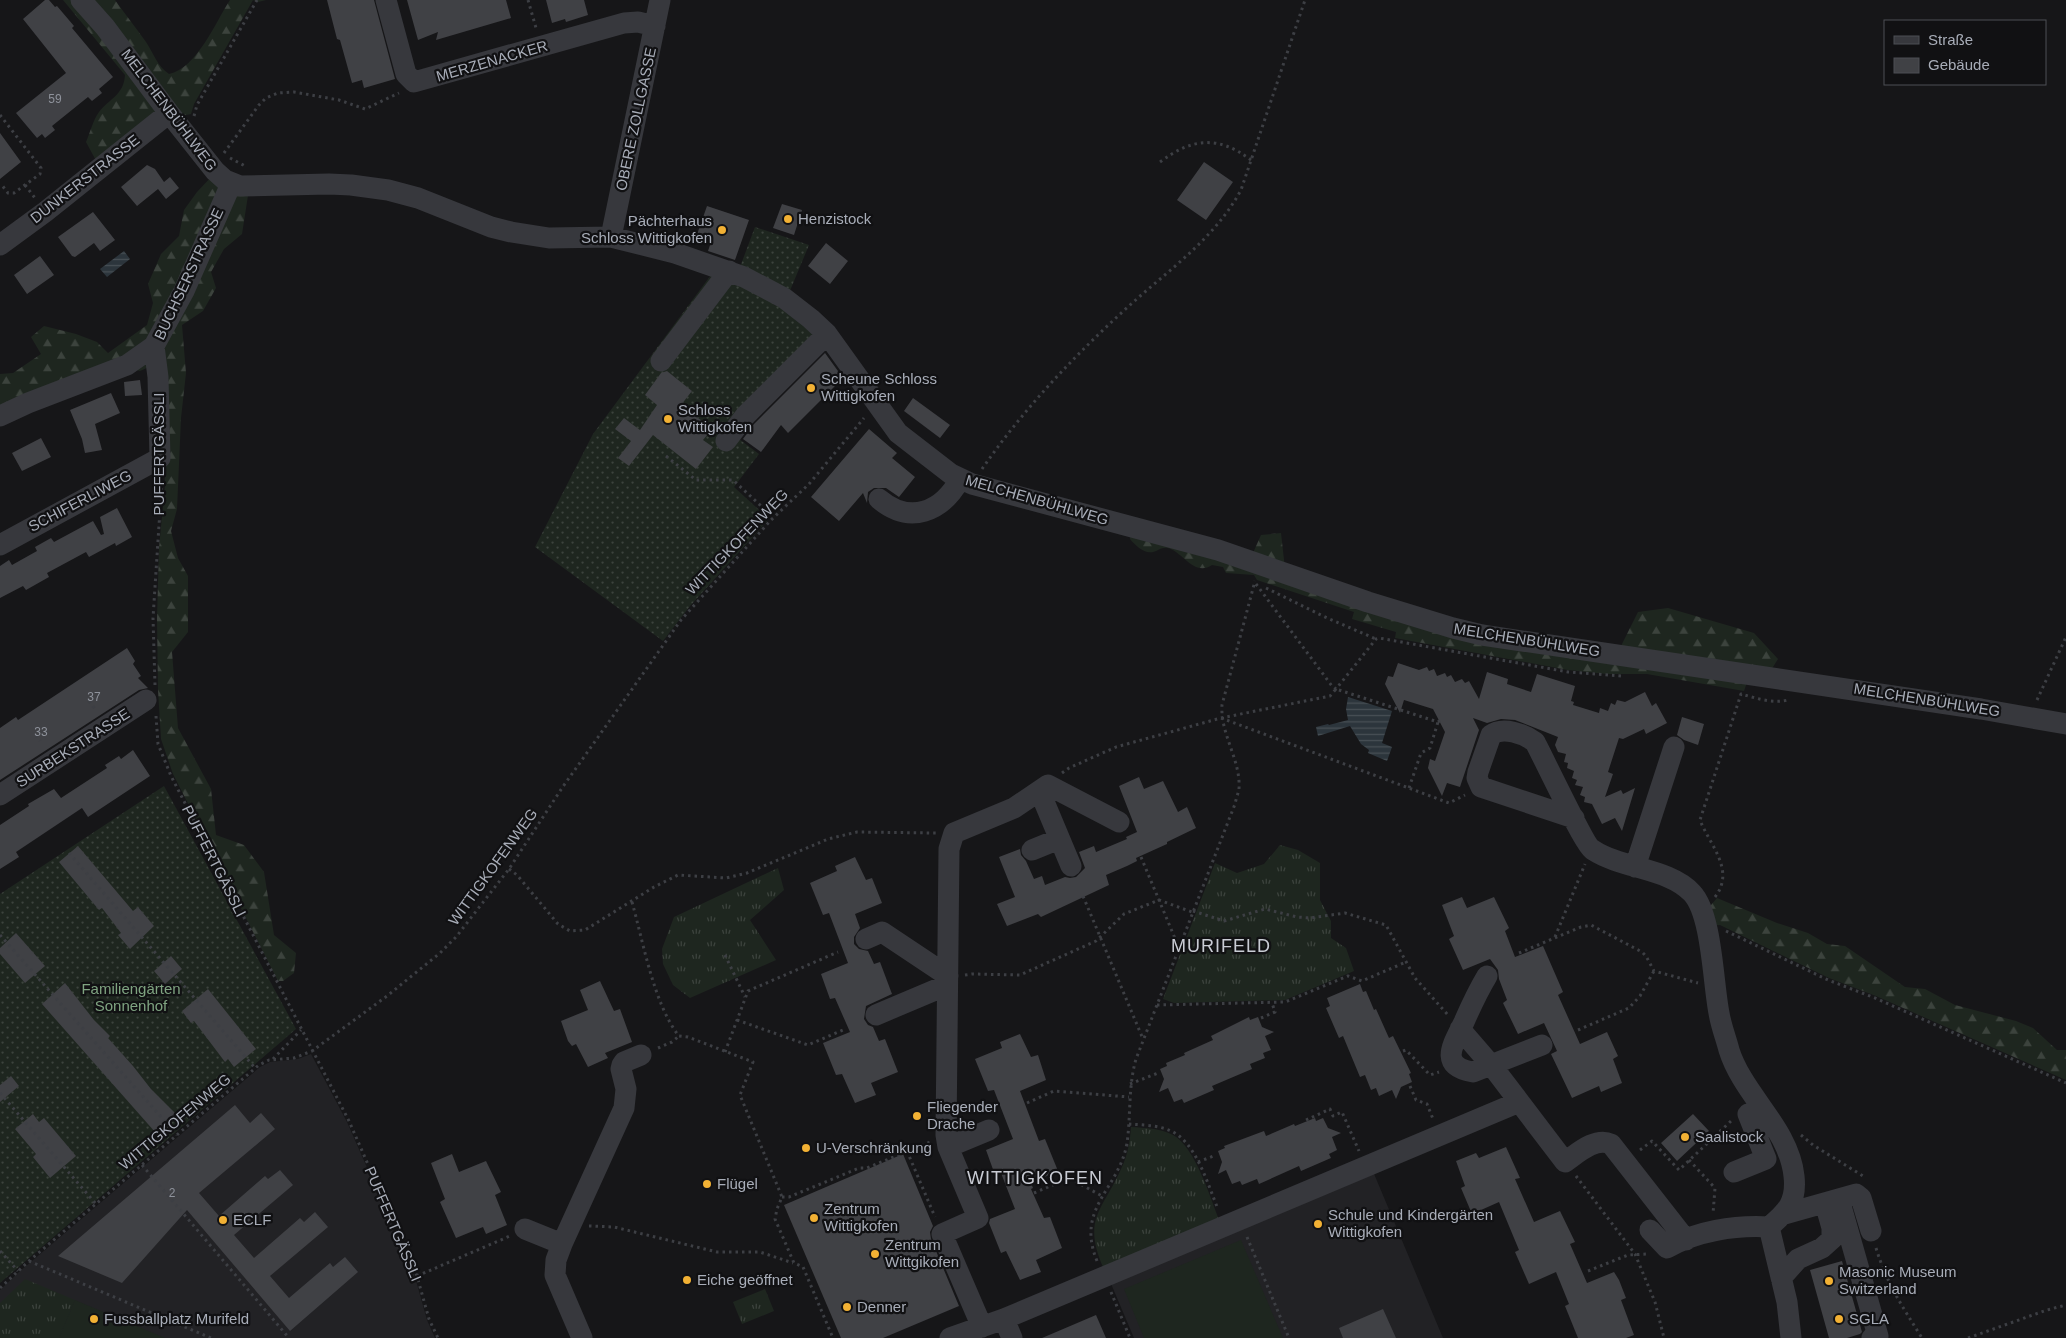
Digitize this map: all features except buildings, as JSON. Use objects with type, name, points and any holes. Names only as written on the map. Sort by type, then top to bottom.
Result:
[{"type":"street","name":"MELCHENBÜHLWEG","points":[[81,0],[106,27],[169,113],[222,178],[231,184],[251,186],[329,184],[369,187],[418,198],[490,227],[510,232],[549,238],[611,237],[675,253],[729,271],[756,282],[784,298],[811,319],[827,334],[898,433],[931,460],[966,481],[1218,550],[1257,573],[1368,602],[1482,635],[2029,716],[2066,724]]},
{"type":"street","points":[[386,0],[406,74],[414,82]]},
{"type":"street","name":"OBERE ZOLLGASSE","points":[[611,237],[660,0]]},
{"type":"street","name":"MERZENACKER","points":[[414,82],[624,23],[638,22],[655,26]]},
{"type":"street","name":"DUNKERSTRASSE","points":[[0,245],[45,212],[169,113]]},
{"type":"street","name":"BUCHSERSTRASSE","points":[[0,416],[28,403],[127,365],[154,346],[184,291],[231,184]]},
{"type":"street","points":[[661,361],[729,271]]},
{"type":"street","points":[[726,441],[745,416],[827,334]]},
{"type":"street","name":"PUFFERTGÄSSLI","points":[[154,346],[158,377],[160,458]]},
{"type":"street","name":"SCHIFERLIWEG","points":[[0,545],[160,458]]},
{"type":"street","points":[[879,499],[896,510],[922,512],[946,499],[966,481]]},
{"type":"street","name":"SURBEKSTRASSE","points":[[0,795],[152,699]]},
{"type":"street","points":[[1574,818],[1481,787],[1478,772],[1491,735],[1503,730],[1525,736],[1536,744],[1590,849],[1611,860],[1675,880],[1693,893],[1704,911],[1719,1014],[1747,1114],[1766,1160],[1734,1172]]},
{"type":"street","points":[[1635,867],[1674,747]]},
{"type":"street","points":[[1044,788],[1119,822]]},
{"type":"street","points":[[982,1327],[942,1234],[978,1218],[947,1141],[949,849],[954,833],[1014,808],[1044,788]]},
{"type":"street","points":[[1044,788],[1060,839],[1071,866]]},
{"type":"street","points":[[1032,850],[1060,839]]},
{"type":"street","points":[[866,938],[882,932],[948,980]]},
{"type":"street","points":[[1488,976],[1477,993],[1451,1045],[1451,1056],[1456,1065],[1462,1070],[1474,1072],[1542,1045]]},
{"type":"street","points":[[876,1015],[948,980]]},
{"type":"street","points":[[1460,1029],[1492,1066],[1565,1162],[1591,1145],[1604,1140],[1615,1141],[1632,1157],[1690,1238]]},
{"type":"street","points":[[582,1338],[555,1275],[556,1260],[624,1108],[626,1089],[621,1069],[622,1065],[624,1062],[641,1054]]},
{"type":"street","points":[[955,1337],[982,1327],[1008,1329],[1104,1277],[1519,1102]]},
{"type":"street","points":[[1747,1114],[1783,1142],[1792,1165],[1793,1194],[1777,1220],[1782,1278],[1791,1338]]},
{"type":"street","points":[[947,1141],[989,1130]]},
{"type":"street","points":[[1591,1145],[1608,1142],[1613,1146],[1690,1238]]},
{"type":"street","points":[[1650,1230],[1667,1248],[1690,1238],[1721,1230],[1777,1220],[1854,1194],[1860,1196],[1871,1231]]},
{"type":"street","points":[[1782,1278],[1798,1260],[1822,1248],[1832,1240],[1832,1201]]},
{"type":"street","points":[[1832,1201],[1878,1336],[1872,1338]]},
{"type":"street","points":[[525,1230],[562,1244]]},
{"type":"path","points":[[194,122],[194,113],[197,105],[257,0]]},
{"type":"path","points":[[528,0],[541,47]]},
{"type":"path","points":[[966,481],[1050,382],[1129,306],[1218,226],[1232,208],[1241,190],[1305,0]]},
{"type":"path","points":[[224,154],[259,105],[273,95],[294,92],[339,100],[365,109],[400,92],[414,82]]},
{"type":"path","points":[[0,115],[41,168],[40,174],[14,193],[8,193],[1,184]]},
{"type":"path","points":[[1160,162],[1176,150],[1190,144],[1208,142],[1228,146],[1251,160]]},
{"type":"path","name":"WITTIGKOFENWEG","points":[[0,1288],[255,1068],[273,1059],[294,1058],[312,1051],[387,996],[440,953],[456,937],[509,869],[568,780],[680,620],[774,517],[809,484],[876,404]]},
{"type":"path","points":[[666,456],[696,480],[733,480],[774,517]]},
{"type":"path","name":"PUFFERTGÄSSLI","points":[[160,458],[162,486],[154,618],[152,699],[158,744],[171,776],[349,1121],[417,1276],[438,1338]]},
{"type":"path","points":[[1257,573],[1325,618],[1376,639],[1384,638],[1568,672],[1606,676],[1631,676]]},
{"type":"path","points":[[1257,573],[1332,686],[1336,689],[1438,722]]},
{"type":"path","points":[[1130,1338],[1093,1251],[1091,1232],[1094,1214],[1124,1155],[1129,1124],[1130,1084],[1143,1039],[1235,804],[1239,788],[1235,763],[1221,718],[1222,705],[1257,573]]},
{"type":"path","points":[[2029,716],[2066,637]]},
{"type":"path","points":[[1044,788],[1069,768],[1116,748],[1221,718],[1330,696],[1376,639]]},
{"type":"path","points":[[1732,691],[1759,699],[1782,702],[1793,698],[1799,681]]},
{"type":"path","points":[[1709,896],[1712,901],[1719,892],[1722,876],[1721,858],[1705,833],[1700,820],[1741,694]]},
{"type":"path","points":[[89,701],[94,709]]},
{"type":"path","points":[[1221,718],[1449,803],[1463,798],[1479,783]]},
{"type":"path","points":[[1409,788],[1421,753],[1430,748],[1438,722],[1442,719]]},
{"type":"path","points":[[36,735],[40,741]]},
{"type":"path","points":[[509,869],[517,875],[558,924],[570,930],[585,930],[654,887],[678,875],[726,878],[747,873],[828,839],[857,832],[954,833]]},
{"type":"path","points":[[1555,938],[1590,849]]},
{"type":"path","points":[[69,853],[255,1068]]},
{"type":"path","points":[[1141,857],[1179,948]]},
{"type":"path","points":[[1083,896],[1143,1039]]},
{"type":"path","points":[[948,980],[972,974],[1020,975],[1096,941],[1124,914],[1159,900],[1224,921],[1265,909],[1297,917],[1310,918],[1344,913],[1386,925],[1415,978],[1460,1029]]},
{"type":"path","points":[[632,902],[657,991],[674,1030],[679,1036],[753,1062],[740,1095],[782,1197],[776,1209],[776,1219],[794,1263]]},
{"type":"path","points":[[1520,953],[1591,925],[1642,952],[1654,971],[1715,988]]},
{"type":"path","points":[[1707,929],[1719,927],[1828,980],[1875,998],[2066,1083]]},
{"type":"path","points":[[0,935],[177,1135]]},
{"type":"path","points":[[725,1052],[748,991],[838,952]]},
{"type":"path","points":[[725,955],[745,997]]},
{"type":"path","points":[[1157,1005],[1272,1003],[1294,1000],[1348,976],[1362,981],[1406,962]]},
{"type":"path","points":[[1578,1030],[1629,1008],[1640,996],[1654,971]]},
{"type":"path","points":[[1261,1018],[1275,1012],[1272,1003]]},
{"type":"path","points":[[737,1020],[808,1045],[843,1030]]},
{"type":"path","points":[[273,1059],[301,1030]]},
{"type":"path","points":[[641,1054],[672,1042],[679,1036]]},
{"type":"path","points":[[1403,1051],[1406,1050],[1430,1075],[1456,1065]]},
{"type":"path","points":[[1130,1084],[1158,1073]]},
{"type":"path","points":[[1410,1086],[1416,1100],[1427,1104],[1440,1136]]},
{"type":"path","points":[[1027,1103],[1054,1092],[1129,1097]]},
{"type":"path","points":[[0,1093],[96,1204]]},
{"type":"path","points":[[1306,1120],[1330,1110],[1333,1116],[1342,1112],[1366,1167]]},
{"type":"path","points":[[1632,1157],[1652,1141],[1679,1170],[1747,1114]]},
{"type":"path","points":[[1129,1124],[1157,1127],[1172,1131],[1188,1144],[1233,1223],[1290,1338]]},
{"type":"path","points":[[1799,1133],[1813,1146],[1871,1180]]},
{"type":"path","points":[[782,1197],[789,1197],[859,1168],[867,1168],[907,1151],[947,1141]]},
{"type":"path","points":[[907,1151],[942,1234]]},
{"type":"path","points":[[1198,1162],[1216,1155]]},
{"type":"path","points":[[1689,1160],[1715,1188],[1713,1216]]},
{"type":"path","points":[[1565,1162],[1635,1254],[1655,1302],[1664,1338]]},
{"type":"path","points":[[142,1165],[289,1338]]},
{"type":"path","points":[[1034,1193],[1069,1178],[1102,1196]]},
{"type":"path","points":[[572,1224],[614,1227],[718,1252],[760,1252],[794,1263],[803,1267],[833,1338]]},
{"type":"path","points":[[417,1276],[525,1230]]},
{"type":"path","points":[[1871,1231],[1883,1273],[1891,1290],[1922,1338]]},
{"type":"path","points":[[0,1251],[18,1271]]},
{"type":"path","points":[[1588,1271],[1635,1254]]},
{"type":"path","points":[[29,1261],[212,1338]]},
{"type":"path","points":[[1968,1338],[2066,1305]]},
{"type":"shaded area","points":[[124,251],[130,259],[107,277],[100,269]]},
{"type":"shaded area","points":[[1348,697],[1392,711],[1382,743],[1392,747],[1387,761],[1368,753],[1369,750],[1361,744],[1350,726],[1318,736],[1316,727],[1348,720],[1346,709]]},
{"type":"shaded area","points":[[311,1054],[347,1122],[415,1277],[427,1320],[435,1338],[0,1338],[0,1290],[19,1272],[260,1067],[270,1062],[298,1059]]},
{"type":"shaded area","name":"Schule und Kindergärten Wittigkofen","points":[[1372,1169],[1443,1338],[1134,1338],[1109,1279]]},
{"type":"green space","points":[[63,0],[115,0],[146,42],[159,64],[169,74],[179,70],[197,54],[230,0],[253,0],[194,104],[191,114],[176,117],[99,166],[86,142],[97,115],[119,92],[125,75]]},
{"type":"green space","points":[[214,174],[249,189],[242,234],[224,249],[211,272],[216,288],[203,311],[182,325],[186,373],[181,418],[177,509],[171,531],[178,558],[188,576],[188,632],[172,652],[178,728],[211,789],[216,835],[244,845],[264,872],[274,935],[296,953],[294,973],[283,981],[278,981],[173,774],[161,739],[157,619],[159,548],[165,485],[160,362],[140,371],[115,365],[0,410],[0,374],[13,373],[41,354],[31,337],[44,326],[76,334],[97,342],[108,353],[147,325],[153,303],[148,284],[161,254],[179,236],[184,210],[197,192]]},
{"type":"green space","points":[[755,227],[809,245],[789,293],[740,267]]},
{"type":"green space","points":[[714,271],[771,297],[816,333],[731,433],[759,454],[734,487],[769,519],[690,606],[663,641],[535,547],[593,434]]},
{"type":"green space","points":[[1131,529],[1249,562],[1261,535],[1281,533],[1285,569],[1368,604],[1616,656],[1638,612],[1668,608],[1754,633],[1778,659],[1771,670],[1751,670],[1744,691],[1647,674],[1607,674],[1568,670],[1395,638],[1396,632],[1352,619],[1354,612],[1257,580],[1254,575],[1226,573],[1223,567],[1212,565],[1200,568],[1189,563],[1168,548],[1153,552],[1143,550],[1130,539]]},
{"type":"green space","name":"Familiengärten Sonnenhof","points":[[164,786],[296,1029],[0,1283],[0,894]]},
{"type":"green space","points":[[1280,845],[1298,850],[1320,863],[1320,900],[1331,921],[1331,938],[1346,948],[1354,971],[1285,1000],[1174,1003],[1163,999],[1215,863],[1237,873],[1264,864]]},
{"type":"green space","points":[[778,868],[784,890],[750,920],[776,960],[690,998],[673,985],[663,964],[662,949],[674,917]]},
{"type":"green space","points":[[1717,898],[1777,923],[1808,933],[1827,944],[1845,946],[1905,987],[1925,989],[1955,1005],[2016,1021],[2033,1028],[2057,1050],[2066,1050],[2066,1080],[1876,996],[1829,978],[1720,925],[1708,926],[1706,911]]},
{"type":"green space","points":[[1131,1127],[1163,1131],[1181,1141],[1189,1151],[1201,1174],[1220,1222],[1103,1267],[1094,1237],[1097,1215],[1123,1164]]},
{"type":"green space","points":[[1241,1240],[1283,1338],[1144,1338],[1124,1289]]},
{"type":"green space","points":[[25,1279],[75,1300],[59,1338],[0,1338],[0,1303]]},
{"type":"green space","points":[[765,1289],[774,1311],[742,1324],[733,1302]]},
{"type":"green space","name":"Fussballplatz Murifeld","points":[[75,1300],[165,1338],[59,1338]]},
{"type":"place","name":"Henzistock","points":[[788,219]]},
{"type":"place","name":"Pächterhaus Schloss Wittigkofen","points":[[722,230]]},
{"type":"place","name":"Scheune Schloss Wittigkofen","points":[[811,388]]},
{"type":"place","name":"Schloss Wittigkofen","points":[[668,419]]},
{"type":"place","name":"Fliegender Drache","points":[[917,1116]]},
{"type":"place","name":"Saalistock","points":[[1685,1137]]},
{"type":"place","name":"U-Verschränkung","points":[[806,1148]]},
{"type":"place","name":"Flügel","points":[[707,1184]]},
{"type":"place","name":"Zentrum Wittigkofen","points":[[814,1218]]},
{"type":"place","name":"ECLF","points":[[223,1220]]},
{"type":"place","name":"Schule und Kindergärten Wittigkofen","points":[[1318,1224]]},
{"type":"place","name":"Zentrum Wittgikofen","points":[[875,1254]]},
{"type":"place","name":"Eiche geöffnet","points":[[687,1280]]},
{"type":"place","name":"Masonic Museum Switzerland","points":[[1829,1281]]},
{"type":"place","name":"Denner","points":[[847,1307]]},
{"type":"place","name":"Fussballplatz Murifeld","points":[[94,1319]]},
{"type":"place","name":"SGLA","points":[[1839,1319]]},
{"type":"district","name":"MURIFELD","points":[[1221,946]]},
{"type":"district","name":"WITTIGKOFEN","points":[[1035,1178]]}]
